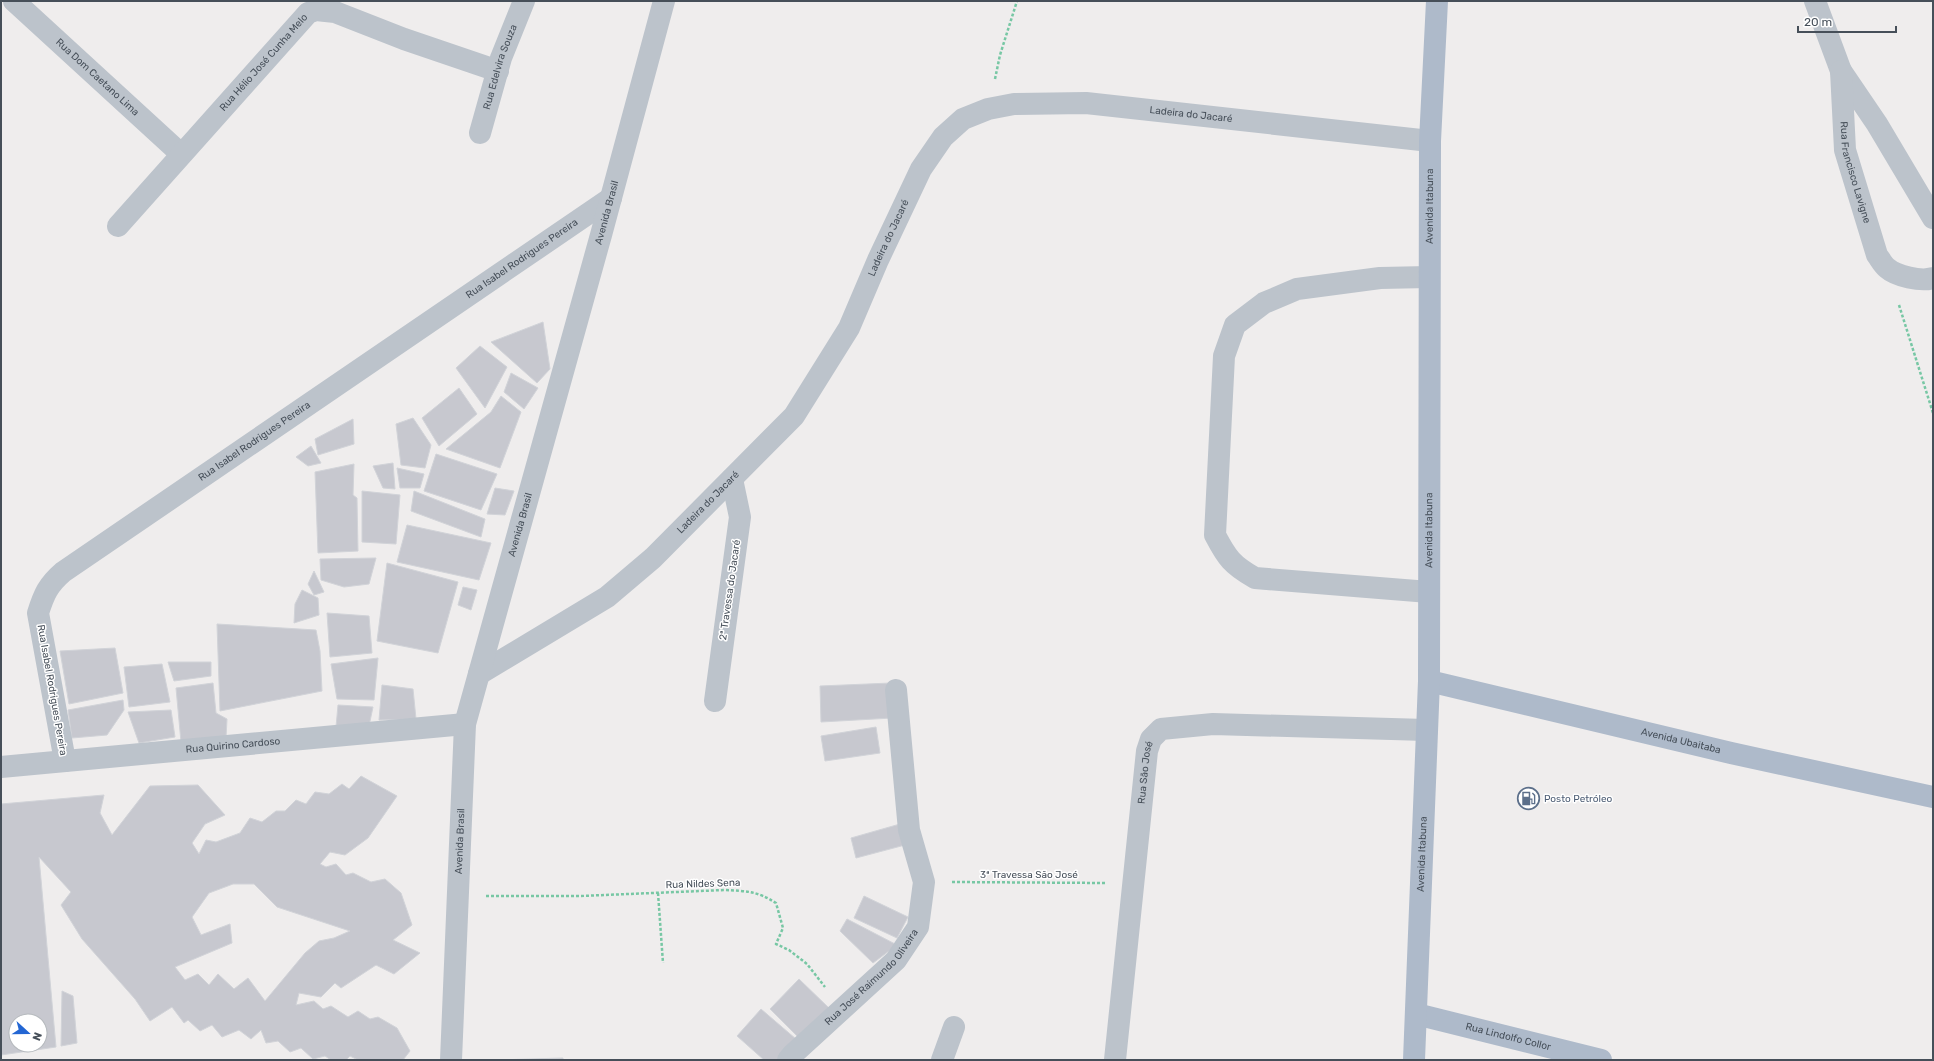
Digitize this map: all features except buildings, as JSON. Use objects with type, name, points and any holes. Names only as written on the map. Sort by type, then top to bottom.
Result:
[{"type":"main road","name":"Avenida Itabuna","points":[[1414,1060],[1429,681],[1430,141],[1437,1]]},
{"type":"main road","name":"Avenida Ubaitaba","points":[[1429,681],[1732,753],[1933,797]]},
{"type":"main road","name":"Rua Lindolfo Collor","points":[[1416,1014],[1601,1060]]},
{"type":"street","name":"Rua Dom Caetano Lima","points":[[14,1],[181,154]]},
{"type":"street","name":"Rua Edelvira Souza","points":[[480,133],[501,58],[524,1]]},
{"type":"street","name":"Avenida Brasil","points":[[451,1060],[465,724],[664,1]]},
{"type":"street","name":"Rua Francisco Lavigne","points":[[1815,1],[1841,71],[1877,124],[1933,218]]},
{"type":"street","name":"Rua Hélio José Cunha Melo","points":[[118,226],[308,13],[316,10],[335,12],[404,39],[498,71]]},
{"type":"street","name":"Rua Francisco Lavigne","points":[[1841,71],[1845,150],[1877,255],[1887,268]]},
{"type":"street","name":"Ladeira do Jacaré","points":[[479,674],[607,597],[653,558],[794,416],[849,328],[878,260],[921,169],[942,137],[963,119],[988,109],[1014,104],[1086,103],[1430,141]]},
{"type":"street","name":"Rua Isabel Rodrigues Pereira","points":[[64,761],[38,613],[44,593],[54,580],[611,198]]},
{"type":"street","points":[[1887,268],[1908,278],[1927,280],[1933,278]]},
{"type":"street","points":[[1429,277],[1380,278],[1297,289],[1264,302],[1235,325],[1224,356],[1215,535],[1224,554],[1236,568],[1255,578],[1429,592]]},
{"type":"street","name":"2ª Travessa do Jacaré","points":[[715,701],[740,517],[732,479]]},
{"type":"street","name":"Rua José Raimundo Oliveira","points":[[788,1060],[896,960],[918,927],[924,882],[909,830],[896,690]]},
{"type":"street","name":"Rua Quirino Cardoso","points":[[1,767],[465,724]]},
{"type":"street","name":"Rua São José","points":[[1115,1060],[1148,751],[1151,739],[1161,729],[1213,724],[1426,730]]},
{"type":"street","points":[[942,1060],[954,1027]]},
{"type":"path","points":[[988,109],[1000,55],[1017,1]]},
{"type":"path","points":[[1887,268],[1933,413]]},
{"type":"path","name":"3ª Travessa São José","points":[[924,882],[1134,883]]},
{"type":"path","name":"Rua Nildes Sena","points":[[458,896],[581,896],[724,890],[748,891],[767,897],[776,903],[783,928],[776,944],[789,950],[807,964],[823,985],[844,1007]]},
{"type":"path","name":"Rua Nildes Sena","points":[[658,893],[663,963]]},
{"type":"place","name":"Posto Petróleo","points":[[1528,799]]}]
